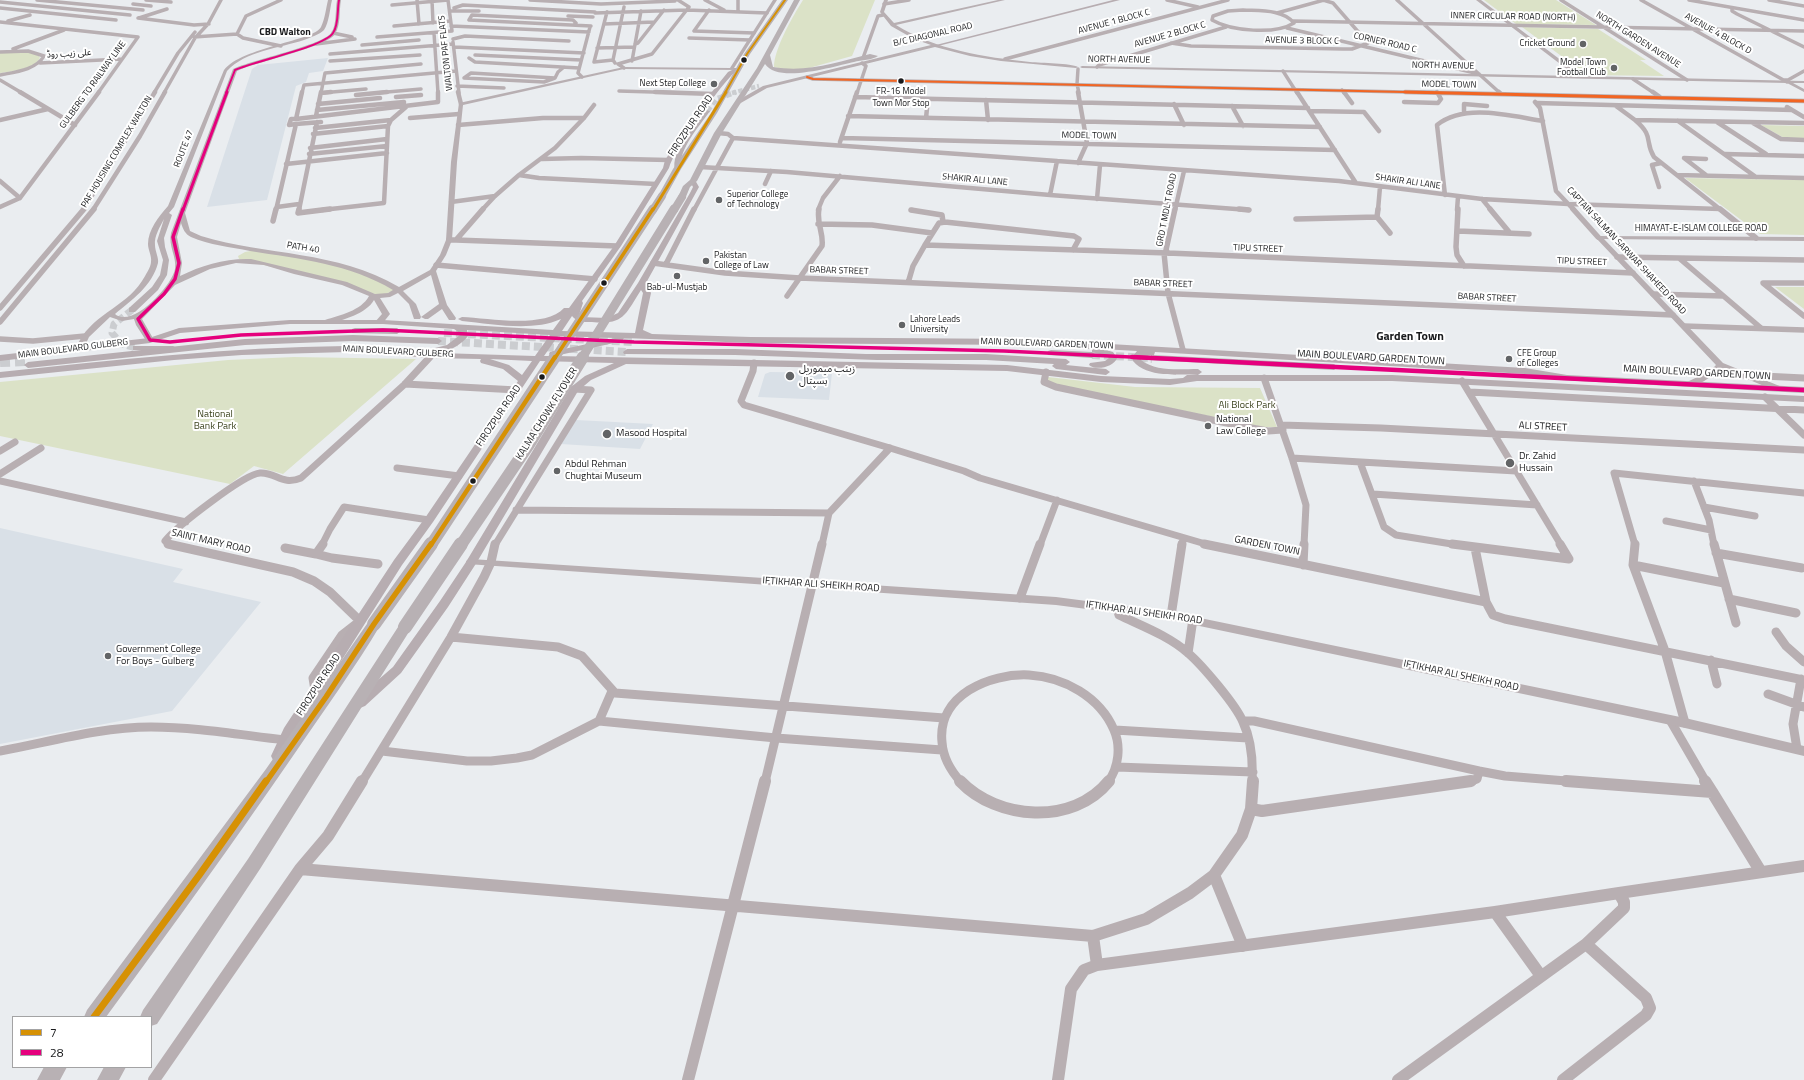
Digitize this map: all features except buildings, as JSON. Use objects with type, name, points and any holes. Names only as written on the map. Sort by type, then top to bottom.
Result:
[{"type":"main road","name":"FIROZPUR ROAD","points":[[272,772],[285,740],[316,690],[367,622],[416,569],[662,196],[677,169],[714,113],[735,69],[785,0]]},
{"type":"main road","points":[[581,296],[575,315],[578,318],[608,321],[621,315],[642,283],[693,193],[696,187],[693,181],[718,133],[767,53],[797,0]]},
{"type":"main road","name":"B/C DIAGONAL ROAD","points":[[932,45],[1112,0]]},
{"type":"main road","name":"B/C DIAGONAL ROAD","points":[[932,45],[1118,0]]},
{"type":"main road","points":[[765,15],[771,21]]},
{"type":"main road","points":[[767,53],[769,66],[771,68],[788,71],[806,71],[876,56]]},
{"type":"main road","name":"FIROZPUR ROAD","points":[[95,1016],[200,874],[326,697],[398,563],[429,520],[581,296],[595,279],[666,168],[668,160],[713,94],[730,72],[735,69]]},
{"type":"main road","name":"KALMA CHOWK FLYOVER","points":[[355,706],[405,627],[528,446],[682,197],[687,186],[693,181]]},
{"type":"main road","points":[[642,283],[647,293],[638,332],[713,339]]},
{"type":"main road","points":[[381,322],[392,317],[421,317],[453,322],[548,321],[561,316],[581,296]]},
{"type":"main road","points":[[581,296],[568,324],[570,330],[594,345],[625,361]]},
{"type":"main road","name":"MAIN BOULEVARD GULBERG","points":[[0,358],[27,358],[80,348],[150,340],[179,331],[250,325],[328,322],[453,322],[554,336]]},
{"type":"main road","points":[[395,352],[436,351],[451,347],[464,336],[464,332],[453,322]]},
{"type":"main road","points":[[150,340],[170,342],[241,336],[383,330],[444,333]]},
{"type":"main road","points":[[510,356],[530,352],[540,345],[542,340],[540,336],[529,332]]},
{"type":"main road","name":"MAIN BOULEVARD GARDEN TOWN","points":[[554,336],[573,333],[635,339],[1092,355]]},
{"type":"main road","points":[[151,1016],[254,864],[355,706],[397,670],[471,562],[574,389],[582,367],[573,350],[554,336]]},
{"type":"main road","points":[[0,368],[245,342],[335,338],[438,341]]},
{"type":"main road","points":[[538,358],[594,345],[635,339]]},
{"type":"main road","name":"MAIN BOULEVARD GARDEN TOWN","points":[[635,339],[1023,342],[1183,350],[1525,371],[1565,377]]},
{"type":"main road","points":[[844,356],[1008,358],[1102,365],[1110,363],[1113,358],[1110,354],[1096,350],[845,341]]},
{"type":"main road","name":"MAIN BOULEVARD GULBERG","points":[[0,376],[174,357],[313,349],[431,355],[510,356]]},
{"type":"main road","points":[[0,352],[27,358],[116,355]]},
{"type":"main road","name":"MAIN BOULEVARD GARDEN TOWN","points":[[627,352],[735,352],[1028,363],[1105,372],[1194,379],[1392,378],[1804,399]]},
{"type":"main road","points":[[1331,360],[1144,353],[1138,354],[1136,358],[1140,365],[1157,370],[1309,373],[1392,378]]},
{"type":"main road","points":[[462,356],[503,365],[513,370],[520,386]]},
{"type":"main road","name":"MAIN BOULEVARD GARDEN TOWN","points":[[510,356],[625,361],[1007,368],[1101,379],[1170,382],[1194,379]]},
{"type":"main road","name":"MAIN BOULEVARD GARDEN TOWN","points":[[1152,358],[1565,377],[1804,390]]},
{"type":"main road","points":[[574,389],[588,378],[625,361]]},
{"type":"main road","points":[[47,1080],[56,1068]]},
{"type":"main road","points":[[107,1080],[115,1068]]},
{"type":"street","points":[[37,0],[143,10]]},
{"type":"street","points":[[145,0],[172,1],[159,21]]},
{"type":"street","name":"PAF HOUSING COMPLEX WALTON","points":[[0,308],[85,208],[178,53],[190,37],[208,25],[215,0]]},
{"type":"street","name":"PAF HOUSING COMPLEX WALTON","points":[[0,322],[70,240],[96,206],[140,136],[196,37],[208,25],[222,0]]},
{"type":"street","points":[[167,9],[138,19],[208,25],[225,0]]},
{"type":"street","points":[[238,34],[246,16],[281,0]]},
{"type":"street","name":"ROUTE 47","points":[[85,336],[98,323],[137,293],[146,280],[155,262],[151,244],[154,232],[163,216],[171,208],[220,79],[230,66],[249,56],[302,39],[320,31],[324,28],[330,0]]},
{"type":"street","points":[[173,283],[179,264],[173,237],[235,70],[256,60],[299,49],[328,38],[333,33],[339,0]]},
{"type":"street","points":[[392,4],[448,0]]},
{"type":"street","name":"WALTON PAF FLATS","points":[[448,0],[457,86],[461,104]]},
{"type":"street","points":[[618,64],[643,57],[649,53],[682,10],[683,7],[676,0]]},
{"type":"street","points":[[529,2],[625,2],[676,0],[688,5],[687,10],[652,54],[632,60]]},
{"type":"street","points":[[705,0],[725,11]]},
{"type":"street","points":[[738,0],[738,12]]},
{"type":"street","points":[[373,296],[390,295],[398,289],[414,283],[435,268],[443,255],[449,240],[451,202],[461,104],[624,68],[735,69],[750,40],[775,0]]},
{"type":"street","points":[[909,0],[885,2],[882,10],[883,15],[892,25],[919,40],[949,49]]},
{"type":"street","points":[[892,25],[1003,0]]},
{"type":"street","points":[[1167,0],[1206,9]]},
{"type":"street","name":"AVENUE 1 BLOCK C","points":[[1005,60],[1228,0]]},
{"type":"street","points":[[1276,13],[1323,0],[1333,4],[1368,42],[1361,46]]},
{"type":"street","points":[[1397,0],[1502,94]]},
{"type":"street","points":[[1478,0],[1582,78]]},
{"type":"street","name":"NORTH GARDEN AVENUE","points":[[1561,0],[1687,80]]},
{"type":"street","name":"AVENUE 4 BLOCK D","points":[[1641,0],[1785,81]]},
{"type":"street","points":[[1688,0],[1804,20]]},
{"type":"street","points":[[1769,0],[1804,6]]},
{"type":"street","points":[[418,1],[419,24]]},
{"type":"street","points":[[432,1],[433,23]]},
{"type":"street","points":[[466,5],[465,1],[504,2]]},
{"type":"street","points":[[632,60],[640,11],[640,1]]},
{"type":"street","points":[[0,2],[130,15]]},
{"type":"street","points":[[529,2],[582,6]]},
{"type":"street","points":[[578,11],[585,2]]},
{"type":"street","points":[[582,77],[578,75],[580,64],[599,2]]},
{"type":"street","points":[[610,2],[594,62],[613,60],[613,62],[624,68]]},
{"type":"street","points":[[613,60],[625,2]]},
{"type":"street","points":[[125,3],[151,6]]},
{"type":"street","points":[[450,10],[466,5],[595,12],[709,10],[765,15]]},
{"type":"street","points":[[0,8],[116,20]]},
{"type":"street","points":[[454,8],[544,13]]},
{"type":"street","points":[[1733,8],[1731,10],[1734,12],[1804,47]]},
{"type":"street","points":[[450,10],[594,17]]},
{"type":"street","points":[[597,48],[615,48],[638,43],[664,10]]},
{"type":"street","points":[[709,10],[694,31],[756,31]]},
{"type":"street","points":[[1213,11],[1220,12],[1243,10],[1276,13],[1293,21],[1293,25],[1287,28]]},
{"type":"street","points":[[1220,12],[1213,16],[1212,20],[1217,24],[1227,27]]},
{"type":"street","points":[[2,22],[30,15]]},
{"type":"street","points":[[839,145],[866,66],[863,60],[878,16],[883,15]]},
{"type":"street","points":[[394,26],[433,23],[451,24],[469,20],[591,26]]},
{"type":"street","name":"INNER CIRCULAR ROAD (NORTH)","points":[[1293,21],[1804,31]]},
{"type":"street","name":"GULBERG TO RAILWAY LINE","points":[[0,207],[20,198],[75,125],[138,37],[2,22]]},
{"type":"street","points":[[604,24],[654,22]]},
{"type":"street","points":[[451,24],[469,29],[573,34],[589,32]]},
{"type":"street","name":"CORNER ROAD C","points":[[1227,27],[1278,30],[1287,28],[1480,74]]},
{"type":"street","name":"AVENUE 2 BLOCK C","points":[[1097,67],[1099,65],[1227,27]]},
{"type":"street","points":[[714,28],[756,31]]},
{"type":"street","points":[[11,51],[66,29]]},
{"type":"street","points":[[469,29],[469,36]]},
{"type":"street","points":[[377,37],[452,31]]},
{"type":"street","points":[[302,39],[300,41],[302,43],[356,39],[333,33]]},
{"type":"street","points":[[348,119],[289,125],[291,119],[296,118],[435,104],[439,101],[434,33]]},
{"type":"street","points":[[190,37],[238,34],[243,38],[281,46],[299,45],[301,46],[299,49]]},
{"type":"street","points":[[321,90],[421,78],[419,34]]},
{"type":"street","points":[[566,53],[573,34]]},
{"type":"street","points":[[453,43],[469,36],[569,42]]},
{"type":"street","points":[[689,38],[750,40]]},
{"type":"street","points":[[362,45],[419,40]]},
{"type":"street","points":[[912,48],[919,40]]},
{"type":"street","points":[[453,43],[474,48],[584,53]]},
{"type":"street","points":[[316,116],[323,78],[324,74],[326,73],[420,55],[435,45],[453,43],[567,48]]},
{"type":"street","name":"AVENUE 3 BLOCK C","points":[[1171,43],[1200,47],[1343,49],[1361,46]]},
{"type":"street","points":[[919,50],[932,45]]},
{"type":"street","name":"B/C DIAGONAL ROAD","points":[[759,86],[876,56],[932,45]]},
{"type":"street","points":[[474,48],[475,54]]},
{"type":"street","points":[[736,103],[762,88],[807,77],[863,60],[919,50],[949,49]]},
{"type":"street","name":"NORTH AVENUE","points":[[949,49],[1005,60],[1079,68],[1097,67],[1480,74],[1582,78],[1804,82]]},
{"type":"street","points":[[0,52],[28,51],[40,53],[44,56],[40,63]]},
{"type":"street","points":[[330,54],[420,55]]},
{"type":"street","points":[[475,54],[580,64]]},
{"type":"street","points":[[470,59],[475,54]]},
{"type":"street","points":[[420,55],[333,62],[330,61],[334,58],[420,55]]},
{"type":"street","points":[[335,67],[420,55]]},
{"type":"street","name":"علی زیب روڈ","points":[[0,75],[22,70],[40,63],[122,59]]},
{"type":"street","points":[[455,59],[460,59]]},
{"type":"street","points":[[470,59],[580,64]]},
{"type":"street","points":[[470,59],[564,67],[580,64]]},
{"type":"street","points":[[470,59],[478,67],[558,72]]},
{"type":"street","points":[[478,67],[464,78],[544,82],[555,78],[558,72],[564,67]]},
{"type":"street","points":[[1078,163],[1087,144],[1077,84],[1079,68]]},
{"type":"street","points":[[296,118],[304,85],[421,71]]},
{"type":"street","points":[[323,78],[421,71],[555,78]]},
{"type":"street","points":[[1283,71],[1356,183]]},
{"type":"street","points":[[1785,81],[1804,71]]},
{"type":"street","name":"MODEL TOWN","points":[[807,77],[814,79],[1804,100]]},
{"type":"street","points":[[1633,79],[1661,97]]},
{"type":"street","points":[[0,80],[75,125]]},
{"type":"street","points":[[1785,81],[1804,91]]},
{"type":"street","points":[[421,83],[421,105]]},
{"type":"street","points":[[321,90],[390,86]]},
{"type":"street","points":[[457,86],[504,88]]},
{"type":"street","points":[[320,98],[421,89]]},
{"type":"street","points":[[1342,90],[1352,103]]},
{"type":"street","points":[[619,91],[713,94]]},
{"type":"street","points":[[1404,102],[1438,103],[1441,99],[1437,92]]},
{"type":"street","points":[[1526,94],[1537,103],[1792,110]]},
{"type":"street","points":[[318,104],[421,95]]},
{"type":"street","points":[[1604,96],[1646,130],[1651,141],[1649,150],[1654,157],[1756,238]]},
{"type":"street","points":[[855,97],[1174,104],[1364,112],[1378,131]]},
{"type":"street","points":[[1692,98],[1707,108]]},
{"type":"street","points":[[926,118],[928,99]]},
{"type":"street","points":[[317,110],[421,100]]},
{"type":"street","points":[[986,100],[988,120]]},
{"type":"street","points":[[1774,100],[1804,117]]},
{"type":"street","name":"CAPTAIN SALMAN SARWAR SHAHEED ROAD","points":[[1537,103],[1540,108],[1543,121],[1556,191],[1720,365],[1779,389]]},
{"type":"street","points":[[1174,104],[1184,125]]},
{"type":"street","points":[[1464,113],[1464,104],[1487,106]]},
{"type":"street","points":[[456,240],[495,196],[519,175],[555,148],[584,118],[594,105]]},
{"type":"street","points":[[1232,106],[1243,126]]},
{"type":"street","points":[[317,122],[310,148],[298,213],[384,203],[388,126],[391,120],[406,107]]},
{"type":"street","points":[[0,120],[48,109]]},
{"type":"street","points":[[666,168],[707,111]]},
{"type":"street","points":[[1445,195],[1437,125],[1440,120],[1464,113],[1543,121]]},
{"type":"street","points":[[410,118],[460,114]]},
{"type":"street","name":"MODEL TOWN","points":[[848,116],[1320,127]]},
{"type":"street","points":[[458,125],[543,118],[584,118]]},
{"type":"street","points":[[315,128],[391,120]]},
{"type":"street","points":[[1635,120],[1804,123]]},
{"type":"street","points":[[1678,121],[1756,177]]},
{"type":"street","points":[[1716,122],[1767,155]]},
{"type":"street","points":[[1752,122],[1780,139],[1804,140]]},
{"type":"street","points":[[273,221],[296,124]]},
{"type":"street","points":[[313,134],[388,126]]},
{"type":"street","name":"SHAKIR ALI LANE","points":[[718,133],[728,134],[733,138],[1184,171],[1203,170],[1293,179],[1356,183],[1482,199],[1568,204],[1720,209]]},
{"type":"street","points":[[666,264],[716,167],[733,138]]},
{"type":"street","name":"MODEL TOWN","points":[[842,138],[1335,150]]},
{"type":"street","points":[[310,148],[387,140]]},
{"type":"street","points":[[677,169],[676,162],[686,142]]},
{"type":"street","points":[[309,154],[387,146]]},
{"type":"street","points":[[286,164],[387,153]]},
{"type":"street","points":[[1725,154],[1804,156]]},
{"type":"street","points":[[1706,159],[1684,158],[1706,175]]},
{"type":"street","points":[[542,159],[668,160]]},
{"type":"street","points":[[1050,195],[1057,161]]},
{"type":"street","points":[[1659,186],[1652,165],[1661,163]]},
{"type":"street","points":[[1097,199],[1100,165]]},
{"type":"street","name":"SHAKIR ALI LANE","points":[[700,167],[840,176],[1097,199],[1249,210]]},
{"type":"street","points":[[765,184],[771,171]]},
{"type":"street","name":"GRD T MDL T ROAD","points":[[1183,350],[1168,293],[1166,250],[1178,204],[1184,171]]},
{"type":"street","points":[[519,175],[539,178],[656,184]]},
{"type":"street","points":[[1677,175],[1804,178]]},
{"type":"street","points":[[787,296],[822,246],[823,242],[818,224],[818,211],[821,202],[840,176]]},
{"type":"street","points":[[0,181],[20,198]]},
{"type":"street","points":[[1380,187],[1377,217],[1390,233]]},
{"type":"street","points":[[451,202],[495,196]]},
{"type":"street","points":[[1458,197],[1457,255],[1464,266]]},
{"type":"street","points":[[1482,199],[1509,232]]},
{"type":"street","points":[[276,207],[299,204]]},
{"type":"street","points":[[132,310],[149,295],[161,280],[166,269],[165,253],[160,246],[161,237],[171,208]]},
{"type":"street","points":[[911,210],[942,215],[943,222]]},
{"type":"street","name":"PATH 40","points":[[182,213],[187,230],[190,233],[204,239],[256,250],[300,256],[337,264],[369,275],[398,289],[408,298],[421,317]]},
{"type":"street","points":[[1296,219],[1377,217]]},
{"type":"street","points":[[908,282],[913,266],[932,233],[939,223],[943,222],[1074,236],[1079,239],[1073,250]]},
{"type":"street","points":[[818,224],[872,225],[932,233]]},
{"type":"street","points":[[1458,231],[1529,234]]},
{"type":"street","name":"HIMAYAT-E-ISLAM COLLEGE ROAD","points":[[1598,237],[1804,239]]},
{"type":"street","points":[[449,240],[617,246]]},
{"type":"street","name":"TIPU STREET","points":[[925,245],[1166,253],[1633,273]]},
{"type":"street","points":[[245,261],[238,256],[245,252],[256,250]]},
{"type":"street","points":[[1617,257],[1804,260]]},
{"type":"street","points":[[1679,258],[1761,328]]},
{"type":"street","points":[[150,340],[138,322],[138,319],[173,283],[183,277],[209,267],[245,261],[259,263],[357,288],[373,296],[385,311],[386,314],[381,322]]},
{"type":"street","name":"BABAR STREET","points":[[653,263],[725,273],[800,278],[1673,315]]},
{"type":"street","points":[[435,268],[595,279]]},
{"type":"street","points":[[435,268],[443,305],[453,322]]},
{"type":"street","points":[[1804,283],[1763,283],[1804,316]]},
{"type":"street","points":[[1653,294],[1723,296]]},
{"type":"street","points":[[328,322],[354,313],[363,308],[369,303],[373,296]]},
{"type":"street","points":[[421,317],[443,305]]},
{"type":"street","points":[[111,314],[116,318],[122,319],[144,313]]},
{"type":"street","points":[[1684,326],[1804,330]]},
{"type":"street","points":[[0,339],[12,341],[33,341],[85,336],[80,348]]},
{"type":"street","points":[[136,348],[183,348]]},
{"type":"street","points":[[186,522],[255,474],[264,472],[288,482],[301,478],[405,384],[427,362],[431,355]]},
{"type":"street","name":"GARDEN TOWN","points":[[754,363],[753,372],[741,401],[744,405],[890,448],[964,471],[980,478],[1058,500],[1184,539],[1219,548],[1303,565],[1306,505],[1282,427],[1264,378]]},
{"type":"street","points":[[1690,384],[1714,373],[1720,365]]},
{"type":"street","name":"ALI STREET","points":[[1046,372],[1044,382],[1069,390],[1268,430],[1282,427],[1381,428],[1804,450]]},
{"type":"street","points":[[1742,375],[1804,378]]},
{"type":"street","points":[[1360,462],[1384,527],[1396,535],[1475,548],[1569,559],[1462,381]]},
{"type":"street","points":[[405,384],[520,386]]},
{"type":"street","points":[[154,1080],[300,869],[328,836],[382,751],[451,637],[491,562],[495,545],[591,390],[574,389]]},
{"type":"street","points":[[1470,392],[1804,410]]},
{"type":"street","points":[[1765,397],[1804,435]]},
{"type":"street","points":[[0,451],[15,442]]},
{"type":"street","points":[[0,474],[41,448]]},
{"type":"street","points":[[688,1080],[784,707],[814,584],[829,513],[890,448]]},
{"type":"street","points":[[1292,458],[1516,471]]},
{"type":"street","points":[[397,468],[459,476]]},
{"type":"street","points":[[1685,723],[1665,651],[1634,565],[1636,547],[1614,473],[1804,493]]},
{"type":"street","name":"SAINT MARY ROAD","points":[[0,480],[186,522]]},
{"type":"street","points":[[1694,481],[1711,530],[1724,583],[1736,623]]},
{"type":"street","points":[[1373,494],[1537,505]]},
{"type":"street","points":[[1020,598],[1058,500]]},
{"type":"street","points":[[316,554],[344,507],[429,520]]},
{"type":"street","points":[[1704,507],[1755,516]]},
{"type":"street","points":[[516,510],[829,513]]},
{"type":"street","points":[[1666,521],[1711,530]]},
{"type":"street","name":"SAINT MARY ROAD","points":[[186,522],[167,536],[165,541],[166,543],[305,576],[334,593],[367,622]]},
{"type":"street","points":[[1171,616],[1180,550],[1184,539]]},
{"type":"street","points":[[285,548],[332,558],[378,564]]},
{"type":"street","points":[[1475,548],[1486,602],[1490,611],[1499,617],[1803,680],[1800,705],[1793,724],[1801,750]]},
{"type":"street","points":[[1716,553],[1802,568]]},
{"type":"street","name":"IFTIKHAR ALI SHEIKH ROAD","points":[[471,562],[491,562],[1020,598],[1117,608],[1193,619],[1685,723],[1801,750]]},
{"type":"street","points":[[1303,565],[1486,602]]},
{"type":"street","points":[[1634,565],[1724,583]]},
{"type":"street","points":[[1729,599],[1796,613]]},
{"type":"street","points":[[300,869],[1093,936],[1146,919],[1190,893],[1214,875],[1242,835],[1251,809],[1253,772],[1248,738],[1243,721],[1223,692],[1188,654],[1157,633],[1120,615],[1117,608]]},
{"type":"street","points":[[1188,654],[1193,619]]},
{"type":"street","points":[[1776,632],[1786,646],[1804,662]]},
{"type":"street","points":[[451,637],[558,647],[572,651],[582,656],[612,691],[616,693],[944,718]]},
{"type":"street","points":[[1711,660],[1717,684]]},
{"type":"street","points":[[1029,676],[1061,682],[1075,688],[1100,706],[1109,718],[1115,730],[1119,748],[1117,766],[1106,784],[1089,799],[1067,809],[1040,813],[1013,810],[982,798],[966,787],[950,770],[942,750],[940,734],[944,718],[955,701],[970,688],[998,678],[1029,676]]},
{"type":"street","points":[[599,721],[612,691]]},
{"type":"street","points":[[1768,694],[1800,705]]},
{"type":"street","points":[[1670,720],[1761,872]]},
{"type":"street","points":[[382,751],[467,761],[510,759],[532,755],[599,721],[776,738],[942,750]]},
{"type":"street","points":[[1243,721],[1254,721],[1505,776],[1712,792]]},
{"type":"street","points":[[0,751],[115,729],[150,727],[179,728],[285,740]]},
{"type":"street","points":[[1115,730],[1248,738]]},
{"type":"street","points":[[1117,766],[1253,772]]},
{"type":"street","points":[[1251,809],[1262,811],[1463,783],[1477,779],[1479,771]]},
{"type":"street","points":[[1058,1080],[1071,989],[1084,970],[1097,965],[1495,912],[1804,866]]},
{"type":"street","points":[[1214,875],[1243,946]]},
{"type":"street","points":[[1398,1080],[1586,944],[1624,908],[1624,902],[1619,893]]},
{"type":"street","points":[[1495,912],[1541,976]]},
{"type":"street","points":[[1093,936],[1097,965]]},
{"type":"street","points":[[1563,1080],[1646,1015],[1650,1008],[1646,998],[1586,944]]},
{"type":"shaded area","points":[[328,58],[323,71],[309,73],[306,82],[296,86],[267,200],[207,207],[252,69],[258,65]]},
{"type":"shaded area","points":[[770,372],[832,373],[829,400],[758,397],[765,374]]},
{"type":"shaded area","name":"Masood Hospital","points":[[576,420],[653,424],[640,449],[561,444]]},
{"type":"shaded area","name":"Government College For Boys - Gulberg","points":[[0,528],[183,569],[173,582],[261,602],[172,711],[0,744]]},
{"type":"green space","points":[[803,0],[875,0],[852,56],[802,70],[792,71],[774,67],[777,51],[789,23]]},
{"type":"green space","name":"Cricket Ground","points":[[1484,0],[1556,0],[1596,25],[1516,24]]},
{"type":"green space","name":"Cricket Ground","points":[[1522,27],[1598,29],[1646,60],[1640,60],[1664,76],[1587,75]]},
{"type":"green space","points":[[0,53],[32,53],[40,58],[37,62],[27,67],[16,71],[0,73]]},
{"type":"green space","points":[[1761,125],[1804,126],[1804,139],[1784,138]]},
{"type":"green space","points":[[1685,178],[1804,180],[1804,235],[1760,234]]},
{"type":"green space","points":[[256,250],[337,264],[398,289],[380,296],[357,288],[239,259],[238,256],[245,252]]},
{"type":"green space","points":[[1775,287],[1804,287],[1804,309]]},
{"type":"green space","name":"National Bank Park","points":[[294,357],[416,359],[283,474],[254,466],[230,484],[0,436],[0,382],[228,360]]},
{"type":"green space","name":"Ali Block Park","points":[[1048,377],[1135,387],[1260,388],[1277,427],[1263,427],[1052,384],[1047,380]]},
{"type":"tunnel","points":[[732,93],[759,86]]},
{"type":"tunnel","points":[[707,111],[716,99],[736,92]]},
{"type":"tunnel","points":[[132,310],[114,324],[112,333],[122,344],[136,348]]},
{"type":"tunnel","points":[[444,333],[634,342]]},
{"type":"tunnel","points":[[438,341],[627,352]]},
{"type":"tunnel","points":[[1092,355],[1152,358],[1136,357]]},
{"type":"tunnel","points":[[0,362],[28,361]]},
{"type":"transit line","name":"28","points":[[339,0],[335,30],[328,38],[304,48],[257,61],[235,70],[174,233],[173,240],[179,263],[175,279],[164,294],[138,319],[140,325],[150,340],[170,342],[241,335],[383,330],[634,342],[1004,351],[1804,390]]},
{"type":"transit line","name":"7","points":[[95,1016],[200,874],[326,697],[374,624],[415,569],[662,196],[677,169],[714,113],[747,54],[785,0]]},
{"type":"transit line","points":[[807,77],[813,79],[1804,101]]},
{"type":"place","name":"Cricket Ground","points":[[1583,44]]},
{"type":"place","name":"Model Town Football Club","points":[[1614,68]]},
{"type":"place","name":"FR-16 Model Town Mor Stop","points":[[901,81]]},
{"type":"place","name":"Next Step College","points":[[714,84]]},
{"type":"place","name":"Superior College of Technology","points":[[719,200]]},
{"type":"place","name":"Pakistan College of Law","points":[[706,261]]},
{"type":"place","name":"Bab-ul-Mustjab","points":[[677,276]]},
{"type":"place","name":"Lahore Leads University","points":[[902,325]]},
{"type":"place","name":"CFE Group of Colleges","points":[[1509,359]]},
{"type":"place","name":"زینب میموریل ہسپتال","points":[[790,376]]},
{"type":"place","name":"National Law College","points":[[1208,426]]},
{"type":"place","name":"Masood Hospital","points":[[607,434]]},
{"type":"place","name":"Dr. Zahid Hussain","points":[[1510,463]]},
{"type":"place","name":"Abdul Rehman Chughtai Museum","points":[[557,471]]},
{"type":"place","name":"Government College For Boys - Gulberg","points":[[108,656]]},
{"type":"district","name":"CBD Walton","points":[[285,33]]},
{"type":"district","name":"Garden Town","points":[[1410,337]]}]
